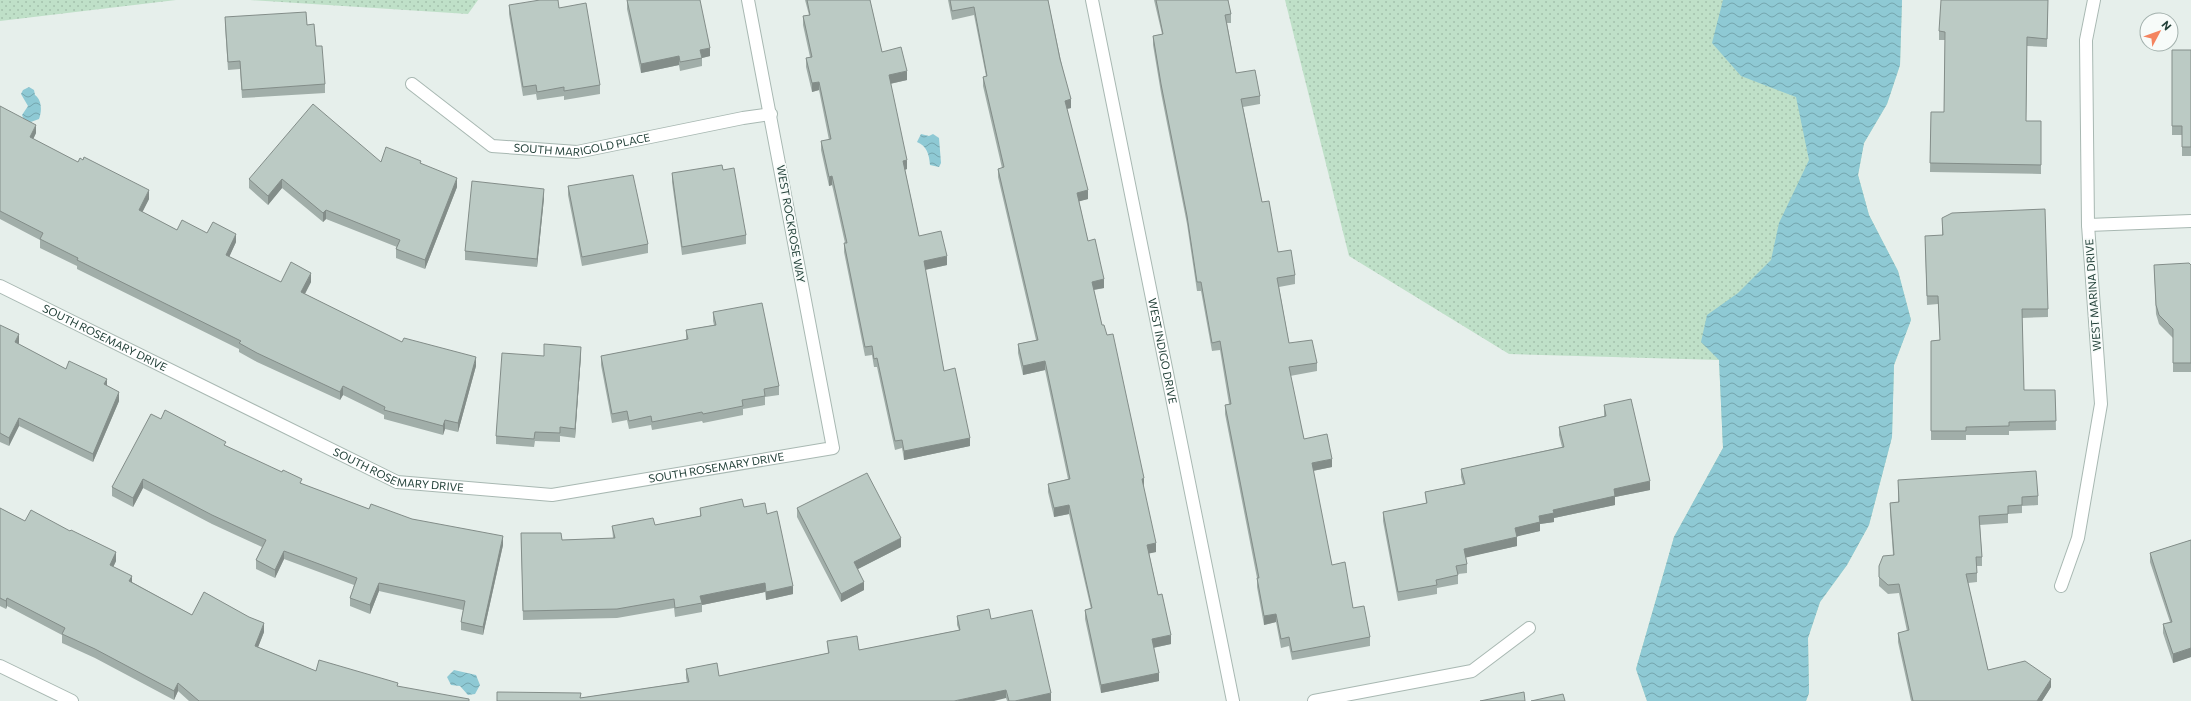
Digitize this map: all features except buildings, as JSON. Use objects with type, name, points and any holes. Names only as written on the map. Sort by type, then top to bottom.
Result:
[{"type":"street","name":"WEST ROCKROSE WAY","points":[[748,0],[771,114],[833,448]]},
{"type":"street","name":"WEST INDIGO DRIVE","points":[[1092,0],[1233,701]]},
{"type":"street","name":"WEST MARINA DRIVE","points":[[2061,586],[2078,538],[2101,404],[2088,225],[2086,40],[2094,0]]},
{"type":"street","name":"SOUTH MARIGOLD PLACE","points":[[412,84],[492,146],[577,152],[743,118],[771,114]]},
{"type":"street","points":[[2088,225],[2191,221]]},
{"type":"street","name":"SOUTH ROSEMARY DRIVE","points":[[0,286],[397,482],[552,495],[833,448]]},
{"type":"street","points":[[1314,701],[1472,671],[1529,628]]},
{"type":"street","points":[[0,666],[72,701]]},
{"type":"green space","points":[[0,0],[176,0],[0,21]]},
{"type":"green space","points":[[250,0],[478,0],[468,14]]},
{"type":"green space","points":[[1285,0],[1902,0],[1900,65],[1887,104],[1864,143],[1858,175],[1869,215],[1898,271],[1911,320],[1894,365],[1892,437],[1869,525],[1847,565],[1820,602],[1808,638],[1809,693],[1806,701],[1647,701],[1636,669],[1674,537],[1723,448],[1719,360],[1509,354],[1349,256]]},
{"type":"water","points":[[1723,0],[1902,0],[1900,65],[1887,104],[1864,143],[1858,175],[1869,215],[1898,271],[1911,320],[1894,365],[1892,437],[1869,525],[1847,565],[1820,602],[1808,638],[1809,693],[1806,701],[1647,701],[1636,669],[1674,537],[1723,448],[1719,360],[1701,342],[1707,315],[1738,293],[1771,260],[1779,223],[1809,160],[1796,97],[1741,76],[1712,43]]},
{"type":"water","points":[[29,87],[34,90],[35,95],[39,100],[41,113],[39,119],[28,123],[25,122],[22,115],[28,106],[21,94],[23,90]]},
{"type":"water","points":[[921,134],[929,136],[933,134],[939,138],[941,163],[939,167],[930,165],[927,151],[917,142]]},
{"type":"water","points":[[454,670],[476,675],[480,685],[475,694],[468,695],[460,686],[451,685],[447,677]]}]
